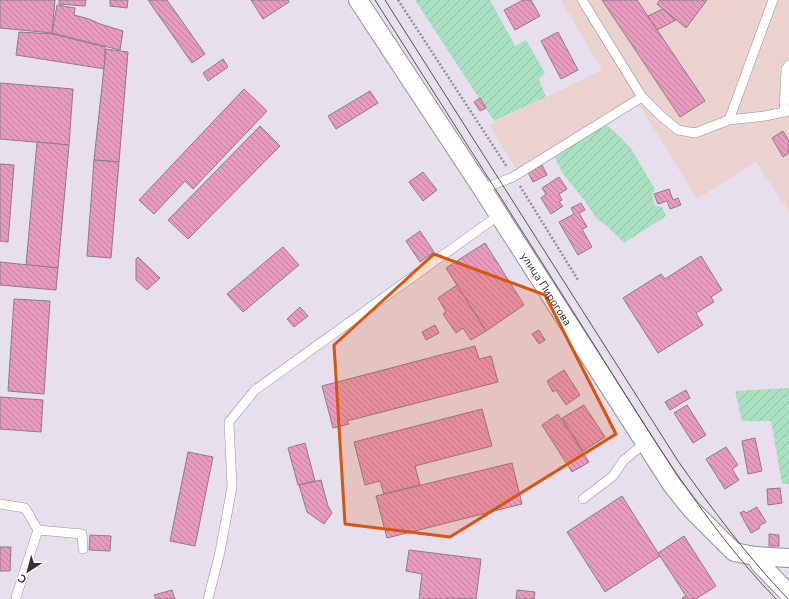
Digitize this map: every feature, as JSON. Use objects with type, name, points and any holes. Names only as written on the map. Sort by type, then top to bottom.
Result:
[{"type":"street","name":"улица Пирогова","points":[[358,0],[481,187],[672,485],[692,510],[734,552],[755,556],[789,558]]},
{"type":"street","points":[[755,556],[760,564],[789,594]]},
{"type":"lane","points":[[582,0],[642,97],[678,130],[695,133],[729,120],[787,112],[786,69],[789,65]]},
{"type":"lane","points":[[729,120],[773,0]]},
{"type":"lane","points":[[481,187],[493,185],[513,177],[642,97]]},
{"type":"lane","points":[[208,599],[220,552],[232,486],[229,422],[255,390],[499,215]]},
{"type":"lane","points":[[583,499],[613,476],[624,460],[644,442]]},
{"type":"lane","points":[[0,504],[25,508],[38,530],[16,598]]},
{"type":"lane","points":[[38,530],[82,534],[83,549]]},
{"type":"path","points":[[398,0],[578,280]]},
{"type":"highlighted area","points":[[434,254],[545,295],[616,434],[450,537],[345,524],[334,345]]},
{"type":"shaded area","points":[[561,0],[789,0],[789,212],[756,162],[697,199],[638,103],[520,175],[489,125],[602,70]]},
{"type":"green space","points":[[415,0],[490,0],[515,46],[526,40],[545,73],[539,79],[546,97],[494,121]]},
{"type":"green space","points":[[607,125],[632,150],[655,189],[652,195],[655,206],[662,207],[666,216],[624,243],[608,227],[596,218],[585,201],[563,174],[554,156]]},
{"type":"green space","points":[[789,388],[789,484],[782,484],[771,421],[742,421],[735,391]]},
{"type":"building","points":[[0,0],[55,0],[52,33],[0,28]]},
{"type":"building","points":[[59,0],[86,0],[85,6],[59,4]]},
{"type":"building","points":[[110,0],[128,0],[127,8],[110,6]]},
{"type":"building","points":[[148,0],[167,0],[205,54],[192,63]]},
{"type":"building","points":[[251,0],[288,0],[289,2],[263,19]]},
{"type":"building","points":[[523,0],[531,0],[540,16],[515,30],[504,10]]},
{"type":"building","points":[[602,0],[637,0],[705,101],[680,117]]},
{"type":"building","points":[[660,0],[707,0],[686,28],[657,4]]},
{"type":"building","points":[[57,5],[75,8],[74,15],[123,31],[120,50],[52,33]]},
{"type":"building","points":[[663,9],[676,20],[657,30],[648,16]]},
{"type":"building","points":[[19,32],[53,34],[105,47],[105,69],[16,55]]},
{"type":"building","points":[[558,32],[578,70],[561,79],[541,41]]},
{"type":"building","points":[[106,49],[128,52],[119,162],[94,160]]},
{"type":"building","points":[[223,59],[228,67],[208,81],[203,73]]},
{"type":"building","points":[[0,83],[73,89],[69,145],[0,139]]},
{"type":"building","points":[[244,89],[267,111],[193,189],[185,181],[154,214],[139,200]]},
{"type":"building","points":[[370,91],[378,103],[336,129],[328,116]]},
{"type":"building","points":[[480,98],[486,108],[480,111],[474,102]]},
{"type":"building","points":[[260,126],[280,146],[188,239],[168,220]]},
{"type":"building","points":[[783,131],[789,141],[789,153],[783,157],[772,138]]},
{"type":"building","points":[[37,142],[69,145],[58,268],[26,265]]},
{"type":"building","points":[[94,160],[119,162],[111,258],[87,256]]},
{"type":"building","points":[[0,164],[14,165],[8,242],[0,241]]},
{"type":"building","points":[[542,165],[547,175],[533,182],[528,172]]},
{"type":"building","points":[[423,172],[437,190],[423,201],[409,182]]},
{"type":"building","points":[[559,177],[567,189],[559,194],[562,200],[559,202],[563,206],[551,214],[541,198],[546,194],[542,188]]},
{"type":"building","points":[[669,189],[673,200],[678,198],[681,205],[670,209],[667,201],[658,204],[654,194]]},
{"type":"building","points":[[581,203],[585,210],[579,213],[587,227],[582,229],[592,247],[578,255],[559,222],[574,214],[571,208]]},
{"type":"building","points":[[420,231],[434,252],[420,262],[406,241]]},
{"type":"building","points":[[485,243],[524,305],[486,331],[446,268]]},
{"type":"building","points":[[283,247],[299,265],[243,312],[227,294]]},
{"type":"building","points":[[701,256],[722,290],[711,297],[714,302],[696,313],[703,325],[658,353],[623,298],[661,274],[665,279]]},
{"type":"building","points":[[138,257],[160,278],[147,290],[136,280],[136,259]]},
{"type":"building","points":[[0,262],[58,268],[56,290],[0,285]]},
{"type":"building","points":[[457,285],[486,331],[471,340],[463,328],[456,333],[443,314],[446,312],[438,298]]},
{"type":"building","points":[[14,299],[50,301],[44,394],[8,391]]},
{"type":"building","points":[[300,307],[308,316],[294,327],[287,319]]},
{"type":"building","points":[[435,325],[439,333],[426,340],[422,332]]},
{"type":"building","points":[[539,330],[545,340],[539,344],[532,334]]},
{"type":"building","points":[[475,346],[479,359],[491,356],[498,382],[347,421],[349,424],[333,428],[322,386]]},
{"type":"building","points":[[564,370],[580,395],[566,405],[556,390],[553,392],[547,381]]},
{"type":"building","points":[[686,390],[690,398],[670,410],[665,402]]},
{"type":"building","points":[[0,397],[43,400],[41,432],[0,429]]},
{"type":"building","points":[[584,405],[605,437],[583,451],[562,418]]},
{"type":"building","points":[[687,405],[706,435],[693,443],[674,413]]},
{"type":"building","points":[[482,409],[492,446],[415,466],[420,485],[384,494],[380,481],[365,485],[354,442]]},
{"type":"building","points":[[558,414],[589,462],[572,472],[542,425]]},
{"type":"building","points":[[755,438],[762,471],[748,474],[742,441]]},
{"type":"building","points":[[305,443],[315,481],[298,485],[288,448]]},
{"type":"building","points":[[726,447],[738,465],[732,469],[739,480],[725,489],[706,459]]},
{"type":"building","points":[[188,452],[213,457],[195,546],[170,541]]},
{"type":"building","points":[[512,463],[522,504],[387,538],[376,496]]},
{"type":"building","points":[[321,480],[328,506],[332,513],[324,524],[307,512],[299,485]]},
{"type":"building","points":[[780,488],[782,503],[768,505],[767,489]]},
{"type":"building","points":[[622,496],[660,556],[605,592],[567,532]]},
{"type":"building","points":[[757,507],[766,522],[759,526],[760,528],[751,533],[740,513],[744,511],[746,513]]},
{"type":"building","points":[[769,534],[779,535],[779,546],[769,546]]},
{"type":"building","points":[[90,535],[111,536],[110,551],[89,550]]},
{"type":"building","points":[[684,536],[716,586],[696,599],[682,598],[686,596],[658,553]]},
{"type":"building","points":[[0,547],[11,547],[10,571],[0,571]]},
{"type":"building","points":[[409,550],[481,559],[476,599],[419,599],[422,574],[406,571]]},
{"type":"building","points":[[172,590],[175,599],[156,599],[154,595]]},
{"type":"building","points":[[517,590],[535,592],[534,599],[516,599]]},
{"type":"tram line","points":[[375,0],[677,474],[724,539],[776,599]]},
{"type":"tram line","points":[[385,0],[678,461],[730,532],[788,599]]}]
